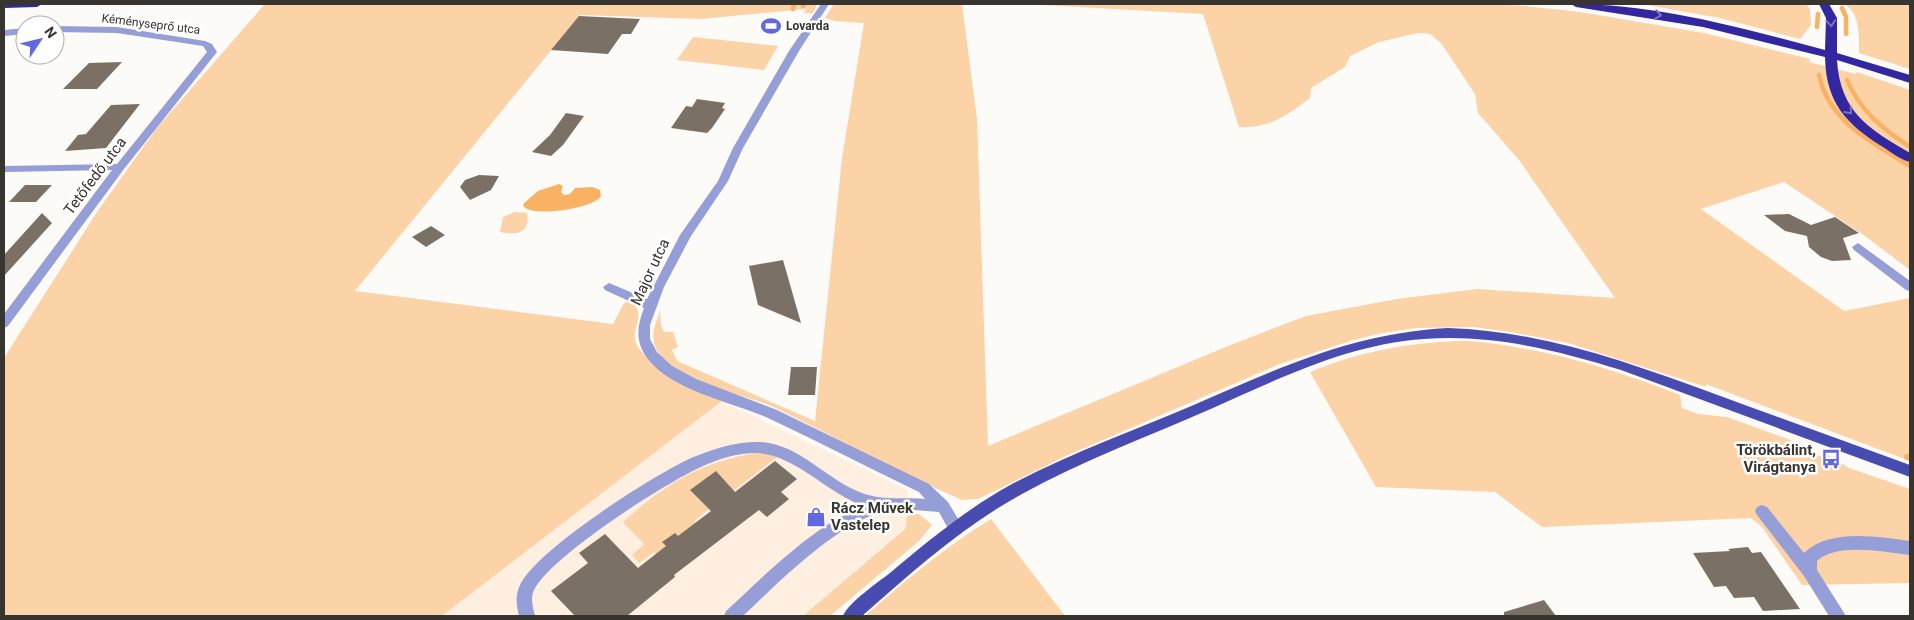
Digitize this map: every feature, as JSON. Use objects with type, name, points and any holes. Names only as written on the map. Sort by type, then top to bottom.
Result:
[{"type":"highway","points":[[4,6],[37,4]]},
{"type":"highway","points":[[1576,4],[1610,7],[1713,25],[1810,49],[1910,79]]},
{"type":"highway","points":[[1824,4],[1832,17],[1832,67],[1837,95],[1852,116],[1868,130],[1910,158]]},
{"type":"main road","points":[[850,616],[956,528],[986,507],[1050,473],[1267,379],[1358,346],[1390,338],[1430,334],[1497,335],[1578,352],[1626,367],[1910,471]]},
{"type":"street","name":"Major utca","points":[[825,4],[794,51],[738,148],[723,181],[686,235],[658,287],[644,325],[644,339],[652,355],[667,369],[691,382],[772,414],[924,488],[942,506],[956,528]]},
{"type":"street","name":"Kéményseprő utca","points":[[65,29],[117,30],[205,44],[211,48]]},
{"type":"street","name":"Tetőfedő utca","points":[[4,323],[120,167],[211,55],[211,48]]},
{"type":"street","points":[[4,169],[120,167]]},
{"type":"street","points":[[1858,247],[1910,287]]},
{"type":"street","points":[[609,287],[651,306]]},
{"type":"street","points":[[526,616],[523,600],[527,585],[540,568],[569,545],[654,486],[687,467],[713,456],[740,449],[762,448],[785,453],[847,493],[882,505]]},
{"type":"street","points":[[732,616],[835,528],[864,511],[882,505],[942,506]]},
{"type":"street","points":[[1762,511],[1808,571],[1838,616]]},
{"type":"street","points":[[1808,571],[1808,558],[1820,548],[1846,544],[1910,548]]},
{"type":"shaded area","points":[[817,4],[813,13],[804,13],[806,9],[701,19],[580,15],[355,291],[613,324],[624,303],[631,301],[638,313],[635,341],[646,357],[676,380],[722,401],[442,616],[4,616],[4,358],[99,209],[157,128],[264,5]]},
{"type":"shaded area","points":[[834,4],[962,4],[977,119],[988,446],[1233,344],[1306,316],[1397,299],[1477,289],[1615,298],[1519,160],[1478,113],[1475,94],[1441,43],[1430,34],[1418,33],[1379,42],[1350,56],[1345,67],[1311,88],[1310,98],[1294,110],[1277,120],[1259,126],[1239,127],[1203,14],[1024,4],[1489,4],[1580,12],[1704,33],[1810,59],[1809,62],[1856,74],[1857,72],[1910,90],[1910,270],[1865,236],[1784,182],[1701,209],[1844,311],[1910,298],[1910,461],[1706,384],[1706,387],[1568,343],[1473,327],[1416,328],[1353,340],[1280,364],[1068,455],[978,499],[962,500],[778,409],[684,374],[671,366],[661,356],[653,339],[654,328],[660,311],[661,325],[664,332],[673,332],[678,347],[672,350],[677,361],[815,421],[842,158],[864,23],[835,21],[825,18]]},
{"type":"shaded area","points":[[1641,4],[1806,4],[1810,9],[1811,25],[1800,39],[1720,18]]},
{"type":"shaded area","points":[[1844,4],[1910,4],[1910,69],[1859,53],[1859,33],[1856,19],[1850,8]]},
{"type":"shaded area","points":[[693,37],[778,46],[764,70],[677,60]]},
{"type":"shaded area","points":[[559,184],[563,186],[561,192],[564,195],[570,194],[575,188],[592,187],[600,190],[601,196],[596,201],[587,205],[563,210],[539,211],[524,207],[523,204],[538,191]]},
{"type":"shaded area","points":[[515,212],[527,213],[528,220],[524,229],[521,232],[512,234],[500,232],[503,217]]},
{"type":"shaded area","points":[[1470,341],[1551,354],[1628,376],[1680,395],[1682,408],[1698,414],[1727,417],[1807,446],[1810,453],[1824,457],[1828,455],[1849,468],[1910,489],[1910,583],[1802,585],[1762,527],[1751,518],[1542,527],[1495,492],[1376,487],[1310,372],[1348,358],[1388,349],[1429,343]]},
{"type":"shaded area","points":[[722,401],[908,490],[906,527],[803,616],[442,616]]},
{"type":"shaded area","points":[[755,453],[768,453],[777,457],[695,520],[697,532],[663,559],[654,552],[639,563],[632,555],[644,544],[623,522],[654,496],[699,469]]},
{"type":"shaded area","points":[[907,514],[919,514],[932,525],[919,541],[830,616],[803,616],[906,528]]},
{"type":"shaded area","points":[[991,519],[1065,616],[865,616],[941,553]]},
{"type":"building","points":[[579,16],[640,19],[631,34],[622,34],[608,54],[551,50]]},
{"type":"building","points":[[122,62],[97,89],[63,89],[89,63]]},
{"type":"building","points":[[697,99],[725,103],[722,108],[725,109],[712,128],[707,133],[671,128],[686,106],[692,107]]},
{"type":"building","points":[[140,104],[106,148],[65,151],[78,135],[86,134],[111,105]]},
{"type":"building","points":[[566,113],[584,116],[563,145],[551,156],[532,152],[550,135]]},
{"type":"building","points":[[479,175],[499,176],[491,190],[470,200],[460,187],[465,180]]},
{"type":"building","points":[[25,185],[52,185],[36,202],[9,202]]},
{"type":"building","points":[[42,213],[52,223],[4,276],[4,255]]},
{"type":"building","points":[[1789,214],[1811,225],[1835,217],[1859,233],[1843,238],[1851,260],[1832,261],[1821,257],[1809,247],[1807,236],[1785,231],[1764,215]]},
{"type":"building","points":[[431,226],[445,235],[426,247],[412,237]]},
{"type":"building","points":[[783,260],[801,323],[758,305],[749,266]]},
{"type":"building","points":[[791,367],[817,367],[815,395],[788,395]]},
{"type":"building","points":[[775,461],[797,479],[781,492],[789,499],[767,517],[759,510],[674,575],[675,577],[627,616],[575,616],[551,591],[588,563],[579,553],[605,534],[638,568],[666,546],[662,542],[675,533],[678,536],[711,511],[690,490],[716,471],[735,492]]},
{"type":"building","points":[[1748,547],[1752,553],[1761,552],[1800,609],[1763,611],[1754,597],[1734,598],[1726,586],[1714,587],[1693,553],[1730,551],[1728,549]]},
{"type":"building","points":[[1544,600],[1556,616],[1504,616],[1504,612]]},
{"type":"waterway","points":[[793,9],[794,4]]},
{"type":"waterway","points":[[1842,8],[1846,17],[1846,34]]},
{"type":"waterway","points":[[1817,27],[1818,14]]},
{"type":"waterway","points":[[1819,75],[1824,91],[1832,106],[1842,118],[1867,139],[1910,166]]},
{"type":"waterway","points":[[1847,80],[1852,91],[1873,118],[1910,147]]},
{"type":"place","name":"Lovarda","points":[[771,26]]},
{"type":"place","name":"Törökbálint, Virágtanya","points":[[1831,459]]},
{"type":"place","name":"Rácz Művek Vastelep","points":[[816,517]]}]
